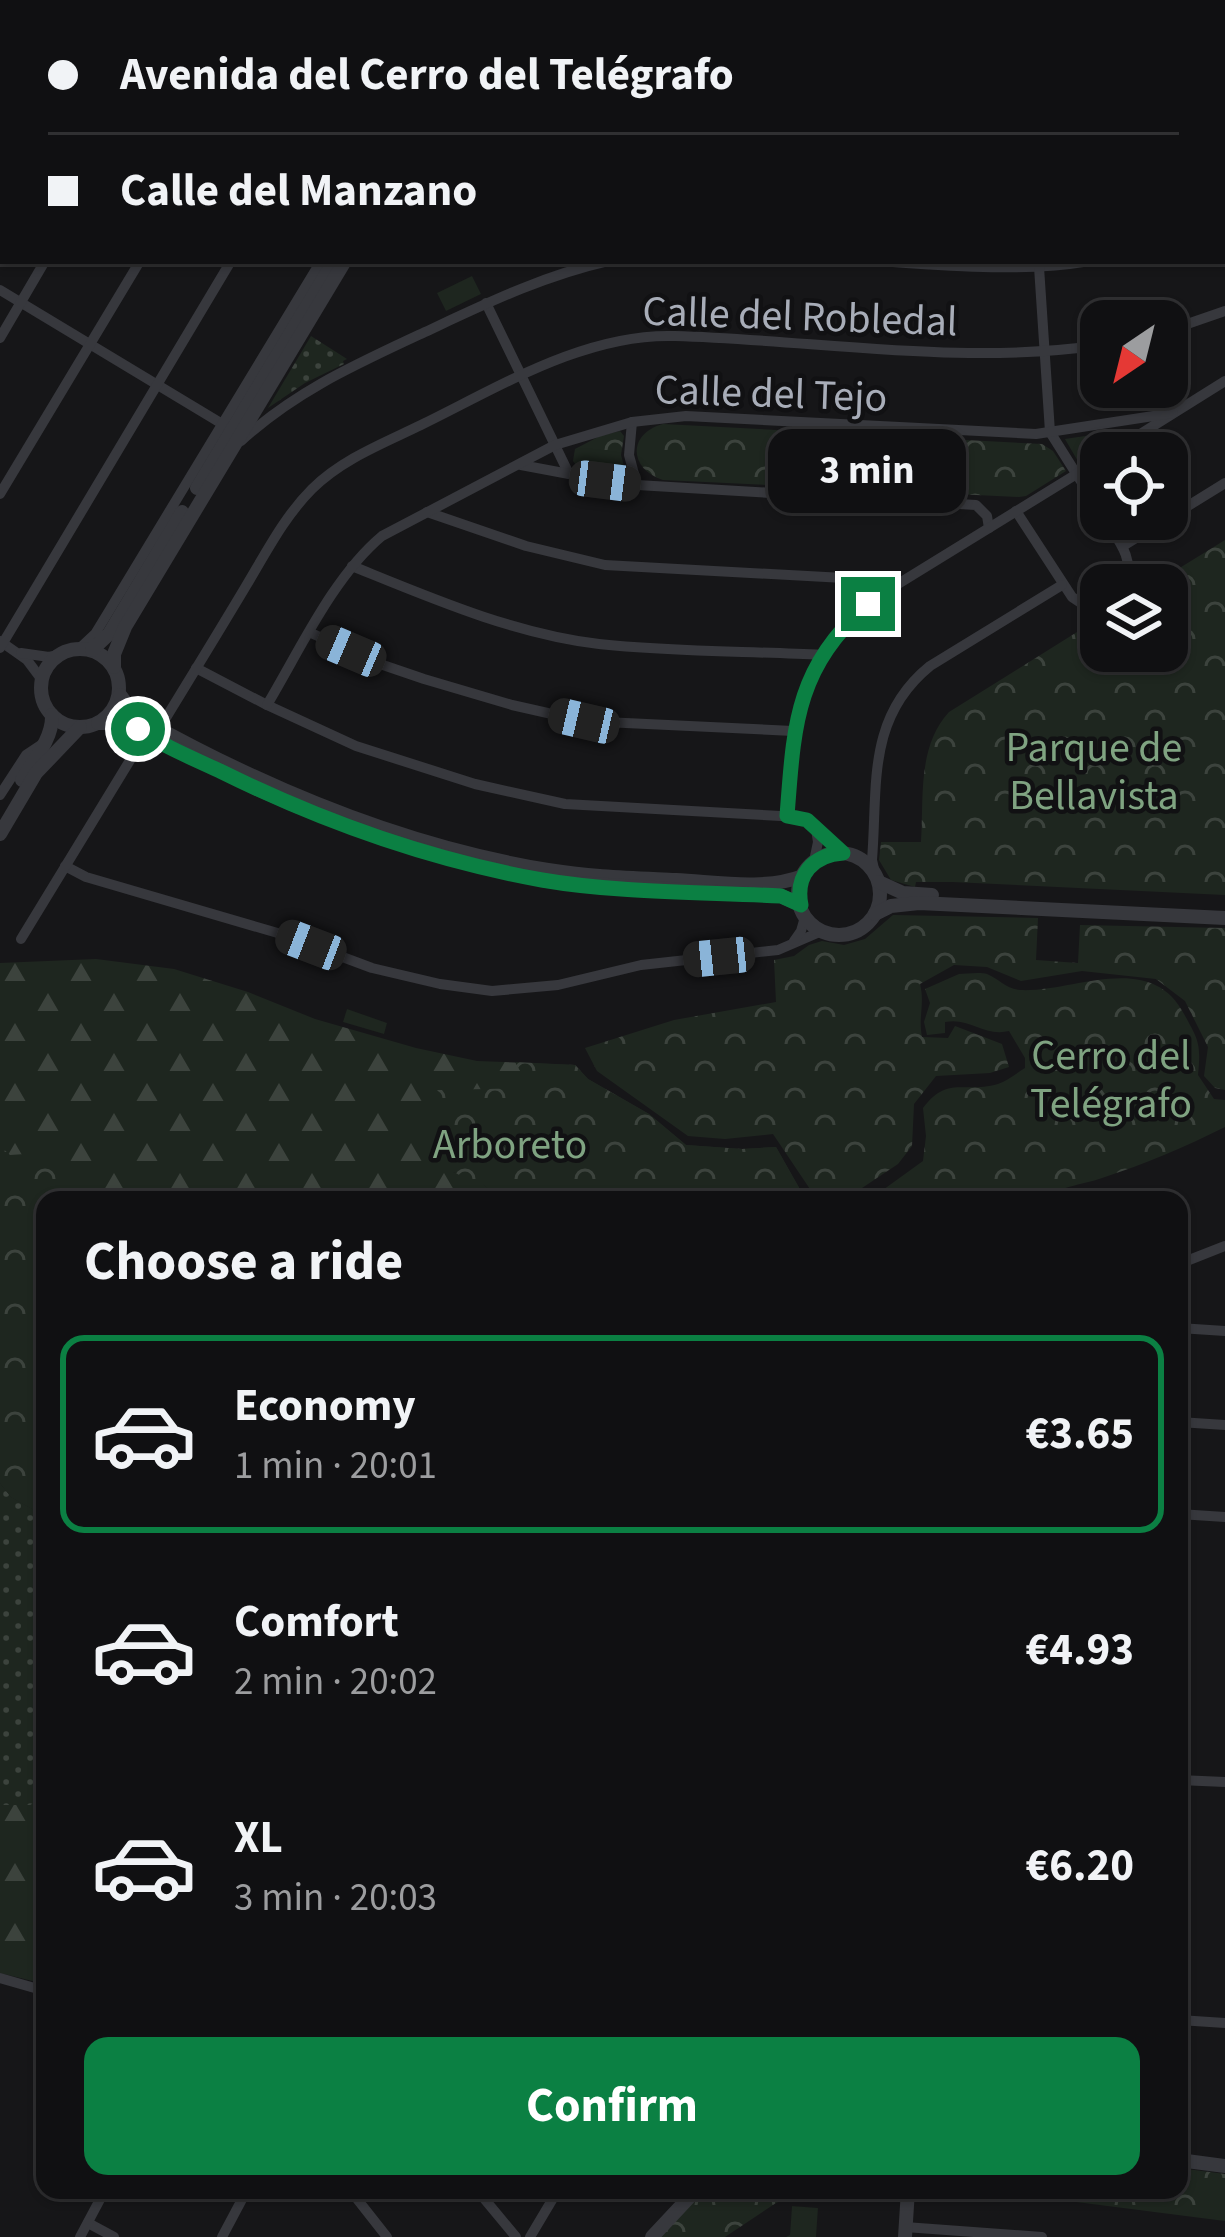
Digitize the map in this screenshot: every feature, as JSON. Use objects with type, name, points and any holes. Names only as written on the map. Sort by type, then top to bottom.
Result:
[{"type":"street","points":[[0,338],[43,264]]},
{"type":"street","points":[[0,494],[138,264]]},
{"type":"street","points":[[229,264],[1,644],[49,657],[86,649],[117,622],[319,264]]},
{"type":"street","points":[[227,426],[332,264]]},
{"type":"street","points":[[98,723],[113,710],[120,694],[114,654],[125,627],[343,264]]},
{"type":"street","points":[[230,452],[291,400],[362,362],[541,278],[595,264]]},
{"type":"street","points":[[1018,264],[1039,268],[1068,264]]},
{"type":"street","points":[[1039,268],[1050,432],[1080,480]]},
{"type":"street","points":[[0,290],[227,426]]},
{"type":"street","points":[[486,303],[568,474]]},
{"type":"street","points":[[1188,324],[1225,311]]},
{"type":"street","name":"Calle del Robledal","points":[[21,939],[285,520],[311,489],[364,452],[521,376],[612,343],[669,335],[988,355],[1080,348]]},
{"type":"street","points":[[1143,432],[1225,382]]},
{"type":"street","name":"Calle del Tejo","points":[[267,705],[352,566],[382,536],[555,446],[632,422],[686,416],[977,433],[1050,432],[1173,413]]},
{"type":"street","points":[[632,422],[628,455],[637,485]]},
{"type":"street","points":[[521,466],[637,485],[976,505],[987,516],[989,528]]},
{"type":"street","points":[[787,816],[794,731],[804,691],[822,655],[851,618],[1080,472]]},
{"type":"street","points":[[1188,506],[1225,483]]},
{"type":"street","points":[[1016,511],[1062,585],[1080,602]]},
{"type":"street","points":[[427,512],[509,542],[605,565],[844,578],[871,581],[885,592]]},
{"type":"street","points":[[1119,540],[1130,564]]},
{"type":"street","points":[[1123,546],[1133,540]]},
{"type":"street","points":[[352,566],[516,627],[598,644],[822,655]]},
{"type":"street","points":[[120,694],[152,731],[298,807],[382,838],[546,880],[781,896],[822,931],[852,933],[866,926],[879,904],[872,860],[877,761],[899,699],[930,666],[1062,585]]},
{"type":"street","points":[[310,633],[424,679],[584,721],[794,731]]},
{"type":"street","points":[[86,649],[114,667]]},
{"type":"street","points":[[18,652],[42,680]]},
{"type":"street","points":[[58,655],[42,680],[44,702],[64,724],[98,723],[152,731],[342,813],[423,839],[510,863],[587,875],[770,884],[803,876]]},
{"type":"street","points":[[196,668],[356,746],[475,784],[565,804],[799,817],[815,825],[843,853]]},
{"type":"street","points":[[0,816],[44,743],[52,715]]},
{"type":"street","points":[[0,833],[36,773],[80,727]]},
{"type":"street","points":[[0,795],[26,755],[44,743]]},
{"type":"street","points":[[788,947],[801,931],[803,911],[798,897],[803,876],[814,861],[815,825]]},
{"type":"street","points":[[814,861],[843,853],[866,862],[889,889],[919,894],[1225,914]]},
{"type":"street","points":[[65,866],[86,877],[281,934],[372,968],[493,992],[559,986],[641,965],[788,947],[822,931]]},
{"type":"street","points":[[875,914],[901,904],[1225,914]]},
{"type":"street","points":[[1188,1260],[1225,1246]]},
{"type":"street","points":[[1188,1329],[1225,1331]]},
{"type":"street","points":[[1188,1423],[1225,1425]]},
{"type":"street","points":[[1188,1514],[1225,1516]]},
{"type":"street","points":[[1188,1781],[1225,1783]]},
{"type":"street","points":[[0,1978],[36,1988]]},
{"type":"street","points":[[1188,2021],[1225,2023]]},
{"type":"street","points":[[1188,2161],[1225,2166]]},
{"type":"street","points":[[80,2237],[100,2199]]},
{"type":"street","points":[[223,2237],[242,2199]]},
{"type":"street","points":[[357,2199],[387,2237]]},
{"type":"street","points":[[484,2199],[516,2237]]},
{"type":"street","points":[[530,2237],[553,2199]]},
{"type":"street","points":[[652,2237],[686,2199]]},
{"type":"street","points":[[907,2199],[905,2232],[1042,2237]]},
{"type":"street","points":[[88,2223],[114,2237]]},
{"type":"street","points":[[365,2237],[377,2224]]},
{"type":"green space","points":[[472,276],[481,294],[446,311],[437,293]]},
{"type":"green space","points":[[311,336],[347,359],[268,408]]},
{"type":"green space","points":[[663,424],[1042,444],[1066,471],[1019,497],[663,480],[644,468],[637,452],[643,435]]},
{"type":"green space","points":[[620,431],[624,478],[589,473],[573,461],[575,449]]},
{"type":"green space","points":[[1080,437],[1079,463],[1065,439]]},
{"type":"green space","name":"Parque de Bellavista","points":[[1225,540],[1225,895],[953,882],[916,882],[915,887],[891,880],[879,860],[881,842],[921,842],[927,757],[949,712],[1080,630],[1080,672],[1188,672],[1186,564]]},
{"type":"green space","points":[[893,915],[1038,918],[1036,960],[1078,963],[1080,925],[1225,928],[1225,1090],[1215,1088],[1204,1076],[1208,1047],[1185,1001],[1156,979],[1082,971],[1021,981],[987,967],[954,965],[920,984],[922,1037],[948,1038],[955,1026],[1002,1044],[1009,1067],[990,1073],[936,1076],[914,1104],[912,1146],[898,1164],[859,1190],[811,1191],[773,1134],[725,1139],[688,1136],[597,1071],[585,1048],[674,1020],[776,1002],[774,960],[794,956],[822,941],[844,945],[865,939]]},
{"type":"green space","name":"Arboreto","points":[[96,959],[174,969],[315,1019],[416,1048],[477,1061],[575,1065],[588,1079],[649,1114],[686,1145],[776,1147],[801,1191],[693,1191],[453,1172],[477,1179],[491,1191],[36,1191],[36,1511],[11,1497],[0,1483],[0,963]]},
{"type":"green space","name":"Cerro del Telégrafo","points":[[959,974],[987,974],[1020,990],[1109,979],[1151,983],[1169,994],[1193,1031],[1199,1049],[1198,1075],[1214,1099],[1225,1100],[1225,1127],[1149,1161],[1057,1191],[881,1191],[923,1161],[923,1108],[932,1098],[949,1089],[998,1084],[1025,1068],[1025,1058],[1009,1031],[954,1021],[945,1022],[945,1033],[927,1035],[924,1022],[930,1003],[925,989]]},
{"type":"green space","points":[[347,1009],[387,1023],[384,1034],[343,1022]]},
{"type":"green space","name":"Arboreto","points":[[515,1062],[575,1065],[588,1079],[649,1114],[686,1145],[776,1147],[801,1191],[489,1191],[449,1168],[430,1114],[429,1101],[438,1090],[530,1088]]},
{"type":"green space","points":[[0,1146],[10,1155],[56,1152],[53,1169],[64,1191],[36,1191],[36,1511],[11,1497],[0,1483]]},
{"type":"green space","points":[[0,1483],[11,1497],[36,1511],[36,1802],[0,1805]]},
{"type":"green space","points":[[36,1802],[36,1982],[0,1973],[0,1805]]},
{"type":"green space","points":[[1188,2169],[1225,2174],[1225,2221],[1053,2199],[1188,2199]]},
{"type":"green space","points":[[698,2199],[786,2199],[725,2237],[661,2237]]},
{"type":"green space","points":[[792,2206],[818,2208],[816,2237],[786,2237]]},
{"type":"route","points":[[138,729],[298,807],[458,860],[546,880],[781,896],[801,905],[799,889],[808,867],[823,856],[843,853],[807,820],[787,816],[796,715],[822,655],[868,604]]}]
